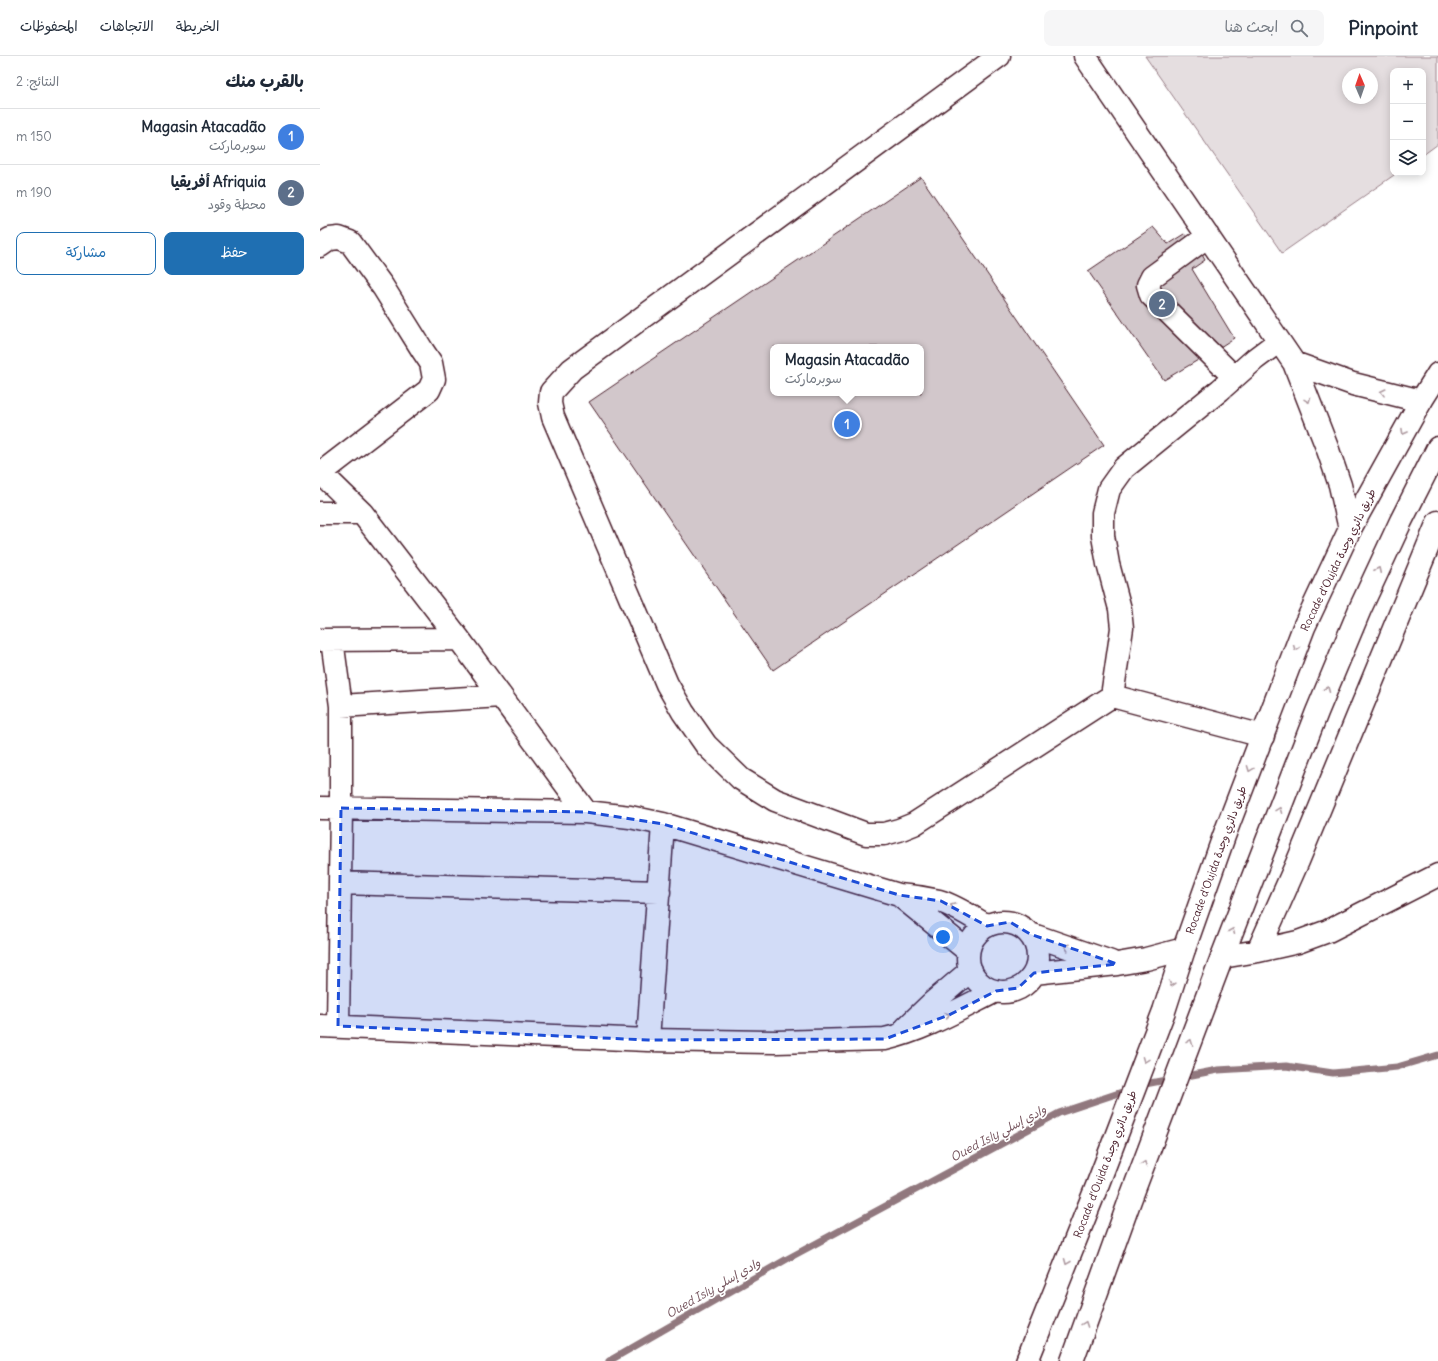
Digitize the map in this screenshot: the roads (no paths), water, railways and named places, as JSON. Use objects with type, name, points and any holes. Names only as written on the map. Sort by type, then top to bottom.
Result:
[{"type":"main road","points":[[999,56],[572,369],[551,392],[550,403],[553,417],[667,684],[683,712],[706,745],[741,779],[775,800],[866,834],[884,834],[899,830],[914,824],[1112,696],[1263,736]]},
{"type":"main road","points":[[1085,56],[1294,364],[1328,450],[1340,485],[1350,529]]},
{"type":"main road","points":[[1208,236],[1152,277],[1148,285],[1151,295],[1234,377]]},
{"type":"main road","points":[[320,246],[330,239],[339,238],[350,242],[383,287],[431,363],[434,380],[429,390],[320,472],[362,513],[460,639],[586,812]]},
{"type":"main road","points":[[1112,696],[1122,628],[1120,609],[1108,564],[1103,536],[1103,513],[1109,489],[1124,468],[1255,359],[1279,341]]},
{"type":"main road","points":[[1294,364],[1353,384],[1421,402]]},
{"type":"main road","name":"Rocade d'Oujda طريق دائري وجدة","points":[[1027,1361],[1097,1186],[1164,1011],[1184,948],[1224,836],[1304,627],[1350,529],[1438,374]]},
{"type":"main road","points":[[1072,1361],[1130,1200],[1317,712],[1360,609],[1401,520],[1437,452]]},
{"type":"main road","points":[[320,513],[362,513]]},
{"type":"main road","points":[[1258,951],[1298,861],[1438,522]]},
{"type":"main road","points":[[460,639],[326,640],[341,706],[330,808],[340,883],[329,1026],[648,1040],[776,1042],[885,1039],[898,1036],[949,1015],[996,990]]},
{"type":"main road","points":[[341,706],[501,696]]},
{"type":"main road","points":[[330,808],[586,812],[630,817],[663,824],[899,895],[941,901],[959,909],[986,926]]},
{"type":"main road","points":[[648,1040],[663,824]]},
{"type":"main road","points":[[1222,957],[1298,942],[1328,931],[1438,875]]},
{"type":"main road","points":[[340,883],[659,892]]},
{"type":"main road","points":[[898,1036],[931,1004],[969,960],[972,941],[978,932],[986,926],[998,922],[1010,922],[1021,927],[1030,934],[1036,943],[1038,963],[1034,973],[1027,982],[1018,988],[1007,991],[985,987],[976,979],[969,960],[899,895]]},
{"type":"main road","points":[[1030,934],[1117,964]]},
{"type":"main road","points":[[1034,973],[1117,964],[1146,959],[1184,948]]},
{"type":"waterway","name":"Oued Isly وادي إسلي","points":[[1140,1085],[1218,1070],[1286,1066],[1333,1073],[1397,1067],[1438,1055]]},
{"type":"waterway","name":"Oued Isly وادي إسلي","points":[[609,1361],[787,1259],[1059,1113],[1131,1089]]},
{"type":"place","name":"Afriquia أفريقيا","points":[[1162,304]]},
{"type":"place","name":"Magasin Atacadão","points":[[847,424]]}]
